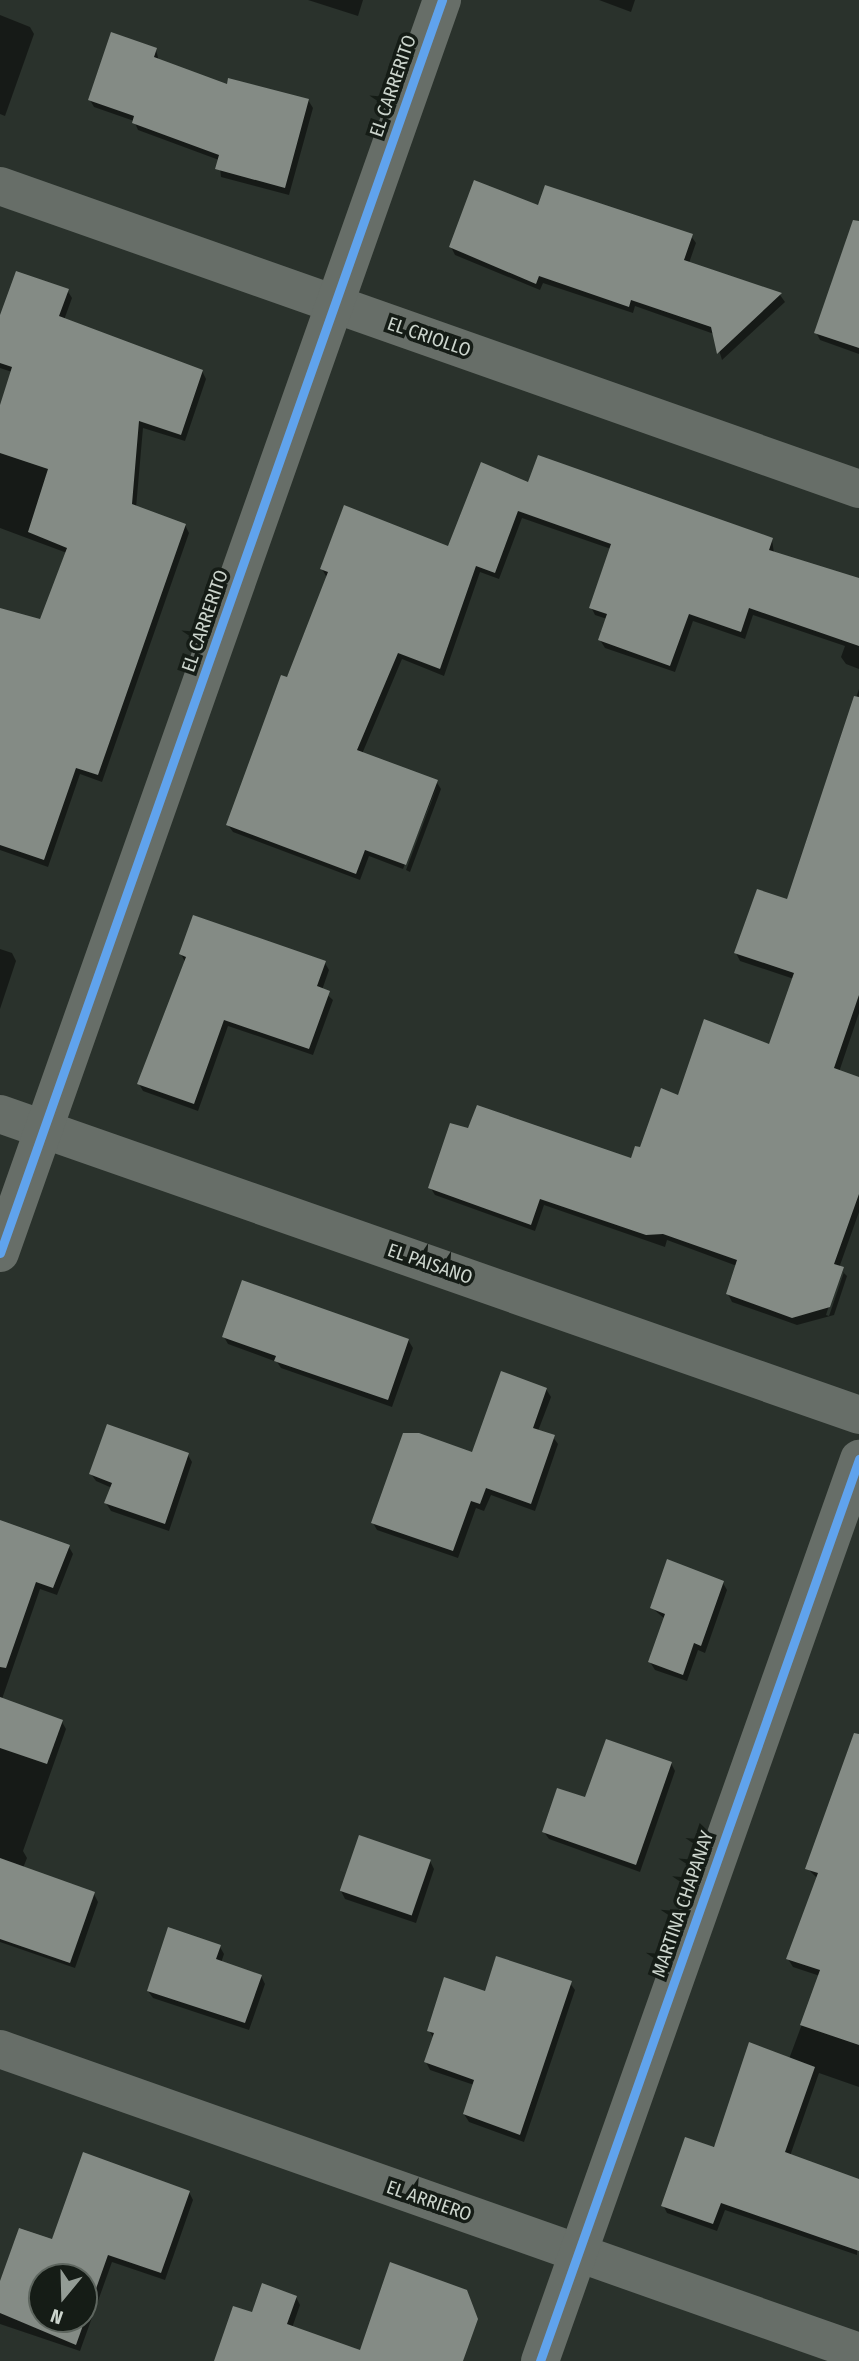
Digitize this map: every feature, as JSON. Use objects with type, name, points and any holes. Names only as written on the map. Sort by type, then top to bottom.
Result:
[{"type":"street","name":"EL CARRERITO","points":[[0,1253],[442,0]]},
{"type":"street","name":"EL CRIOLLO","points":[[0,186],[859,489]]},
{"type":"street","name":"EL PAISANO","points":[[0,1114],[859,1415]]},
{"type":"street","name":"MARTINA CHAPANAY","points":[[540,2361],[859,1459]]},
{"type":"street","name":"EL ARRIERO","points":[[0,2049],[859,2352]]},
{"type":"building","points":[[111,32],[157,48],[154,57],[227,84],[228,78],[309,99],[285,188],[215,169],[219,155],[132,123],[134,116],[88,100]]},
{"type":"building","points":[[474,180],[538,205],[545,185],[693,234],[684,260],[782,293],[717,354],[711,327],[631,300],[629,307],[539,276],[536,284],[449,247]]},
{"type":"building","points":[[853,220],[859,221],[859,348],[814,333]]},
{"type":"building","points":[[16,271],[69,289],[59,316],[203,370],[181,435],[139,421],[132,504],[186,524],[98,775],[76,768],[44,860],[0,845],[0,608],[40,619],[67,548],[28,532],[48,469],[0,453],[0,405],[12,367],[0,363],[0,315]]},
{"type":"building","points":[[538,455],[773,538],[769,550],[859,578],[859,646],[749,608],[741,632],[689,614],[670,666],[598,640],[607,614],[589,608],[611,544],[518,511],[495,573],[476,566],[440,669],[398,653],[357,750],[438,780],[406,865],[365,850],[356,874],[226,825],[281,675],[287,677],[328,572],[320,569],[344,505],[448,546],[481,462],[528,482]]},
{"type":"building","points":[[854,696],[859,697],[859,995],[834,1068],[859,1077],[859,1194],[834,1264],[844,1267],[830,1307],[792,1318],[726,1294],[737,1260],[663,1234],[646,1235],[540,1199],[531,1225],[428,1188],[450,1123],[468,1128],[477,1105],[631,1158],[635,1146],[640,1147],[661,1088],[678,1095],[704,1019],[769,1044],[794,973],[734,953],[757,889],[787,899]]},
{"type":"building","points":[[193,915],[326,961],[317,986],[330,991],[309,1049],[224,1020],[194,1104],[137,1084],[186,957],[179,954]]},
{"type":"building","points":[[242,1280],[409,1339],[388,1400],[274,1361],[276,1356],[222,1337]]},
{"type":"building","points":[[501,1371],[547,1388],[533,1428],[555,1435],[531,1504],[486,1488],[480,1504],[471,1501],[453,1551],[371,1523],[403,1433],[419,1433],[472,1452]]},
{"type":"building","points":[[107,1424],[189,1453],[165,1524],[104,1503],[112,1483],[89,1474]]},
{"type":"building","points":[[0,1520],[70,1545],[53,1588],[36,1582],[6,1668],[0,1667]]},
{"type":"building","points":[[667,1559],[724,1581],[701,1646],[694,1643],[683,1675],[648,1662],[665,1614],[650,1608]]},
{"type":"building","points":[[0,1697],[63,1720],[47,1764],[0,1748]]},
{"type":"building","points":[[854,1733],[859,1734],[859,2045],[800,2025],[820,1970],[786,1959],[818,1873],[805,1869]]},
{"type":"building","points":[[606,1739],[672,1762],[636,1865],[542,1832],[557,1788],[585,1797]]},
{"type":"building","points":[[359,1835],[431,1860],[412,1916],[340,1891]]},
{"type":"building","points":[[0,1858],[95,1892],[70,1963],[0,1939]]},
{"type":"building","points":[[168,1927],[221,1945],[216,1959],[262,1975],[245,2023],[147,1991]]},
{"type":"building","points":[[496,1956],[572,1981],[520,2135],[463,2114],[474,2080],[424,2062],[434,2033],[427,2031],[444,1977],[485,1991]]},
{"type":"building","points":[[749,2042],[815,2067],[785,2152],[859,2179],[859,2251],[721,2203],[713,2224],[661,2206],[685,2137],[714,2147]]},
{"type":"building","points":[[83,2152],[190,2191],[161,2273],[108,2255],[98,2283],[98,2263],[28,2263],[28,2325],[0,2313],[0,2281],[19,2228],[52,2239]]},
{"type":"building","points":[[390,2262],[467,2290],[478,2319],[463,2361],[214,2361],[233,2306],[252,2312],[262,2283],[297,2296],[287,2324],[360,2350]]},
{"type":"building","points":[[48,2333],[80,2333],[76,2345]]},
{"type":"cycle path","points":[[0,1253],[442,0]]},
{"type":"cycle path","points":[[540,2361],[859,1459]]}]
